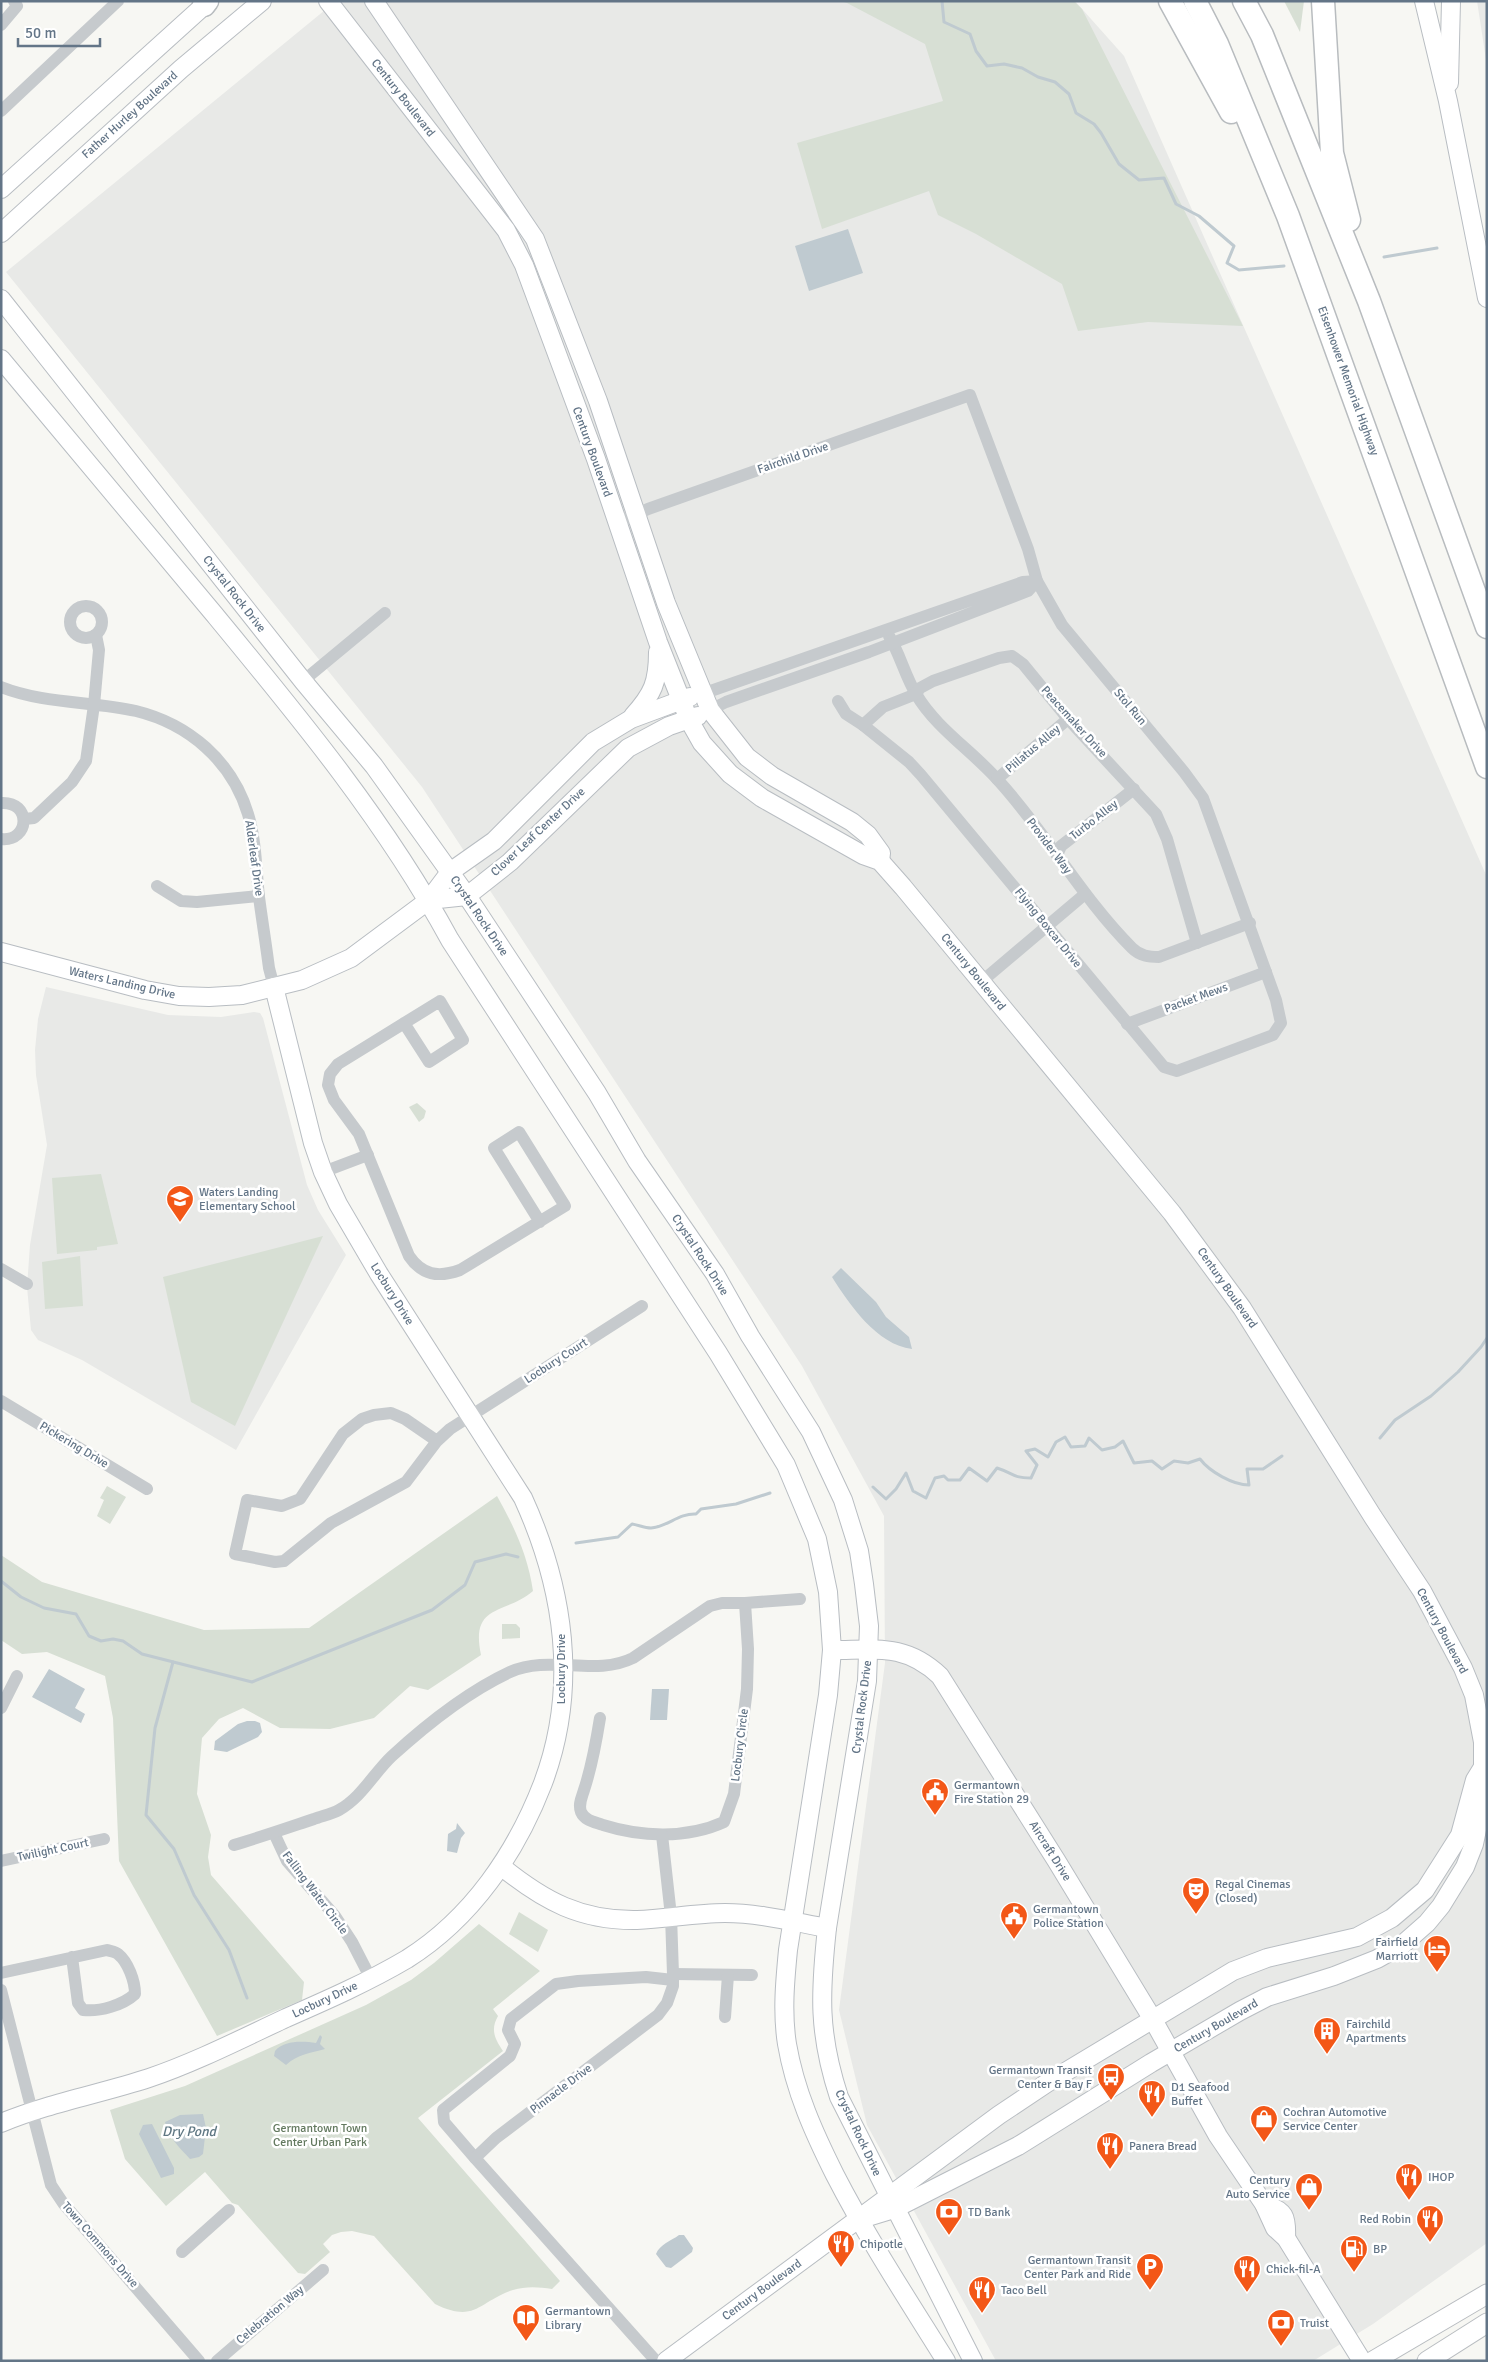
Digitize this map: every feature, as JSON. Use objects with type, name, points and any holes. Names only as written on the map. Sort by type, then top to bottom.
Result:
[{"type":"highway","points":[[1170,1],[1288,216]]},
{"type":"highway","name":"Eisenhower Memorial Highway","points":[[1194,1],[1217,44],[1288,216],[1487,767]]},
{"type":"highway","points":[[1244,1],[1262,35],[1369,301],[1487,627]]},
{"type":"highway","points":[[1323,1],[1332,153],[1369,301]]},
{"type":"main road","points":[[1373,2361],[1487,2294]]},
{"type":"main road","points":[[1427,2361],[1487,2323]]},
{"type":"street","points":[[1,25],[17,6],[14,1]]},
{"type":"street","points":[[1,111],[118,1]]},
{"type":"street","name":"Father Hurley Boulevard","points":[[1,233],[181,69],[262,1]]},
{"type":"street","name":"Century Boulevard","points":[[328,1],[506,230],[524,265],[596,459],[658,642],[688,720],[702,743],[730,774],[762,798],[862,855],[880,861],[1172,1213],[1224,1282],[1269,1350],[1373,1517],[1422,1591],[1463,1668],[1474,1695],[1483,1742],[1483,1767],[1487,1782],[1474,1844],[1447,1898],[1427,1923],[1402,1945],[1377,1959],[1334,1976],[1267,1997],[1171,2051],[1018,2146],[891,2203],[858,2220],[666,2361]]},
{"type":"street","name":"Century Boulevard","points":[[374,1],[535,239],[598,401],[666,603],[710,710],[747,757],[772,776],[852,822],[868,835],[880,853],[880,861]]},
{"type":"street","points":[[1424,1],[1448,101],[1487,298]]},
{"type":"street","points":[[1448,101],[1451,1]]},
{"type":"street","points":[[1,189],[207,3]]},
{"type":"street","name":"Crystal Rock Drive","points":[[1,299],[303,681],[374,766],[450,872],[597,1093],[637,1161],[715,1274],[750,1336],[811,1432],[843,1500],[858,1552],[869,1626],[866,1690],[827,1928],[821,1990],[826,2055],[839,2097],[972,2361]]},
{"type":"street","points":[[1,359],[294,710],[381,828],[429,900],[450,940],[718,1353],[786,1465],[805,1506],[824,1565],[832,1650],[828,1695],[792,1921],[784,1986],[784,2015],[793,2072],[801,2101],[816,2138],[858,2220],[946,2361]]},
{"type":"street","name":"Fairchild Drive","points":[[617,523],[636,514],[970,395]]},
{"type":"street","name":"Stol Run","points":[[970,395],[1028,549],[1037,582],[1062,625],[1184,772],[1203,798],[1250,923],[1281,1023]]},
{"type":"street","points":[[702,694],[1023,582],[1037,582]]},
{"type":"street","points":[[710,710],[726,702],[893,643],[1028,591],[1037,582]]},
{"type":"street","points":[[303,681],[385,612]]},
{"type":"street","name":"Provider Way","points":[[886,631],[916,694],[942,727],[997,779],[1085,894],[1133,950],[1144,956],[1160,957],[1250,923]]},
{"type":"street","points":[[24,819],[34,818],[72,782],[86,761],[99,650],[96,636]]},
{"type":"street","points":[[630,719],[646,702],[654,688],[658,670],[658,642]]},
{"type":"street","name":"Peacemaker Drive","points":[[863,725],[883,707],[916,694],[920,688],[933,681],[999,658],[1012,656],[1023,664],[1068,719],[1134,788],[1156,814],[1167,839],[1197,943]]},
{"type":"street","name":"Alderleaf Drive","points":[[1,687],[24,696],[135,711],[165,720],[193,735],[218,759],[236,785],[248,814],[254,841],[269,968],[274,987]]},
{"type":"street","name":"Clover Leaf Center Drive","points":[[429,900],[450,872],[494,841],[594,742],[630,719],[680,700],[702,694]]},
{"type":"street","name":"Flying Boxcar Drive","points":[[838,700],[846,714],[863,725],[921,775],[1164,1067],[1177,1071],[1273,1035],[1281,1023]]},
{"type":"street","name":"Clover Leaf Center Drive","points":[[467,896],[510,862],[628,748],[669,726],[710,710]]},
{"type":"street","name":"Piilatus Alley","points":[[997,779],[1068,719]]},
{"type":"street","name":"Turbo Alley","points":[[1057,855],[1061,846],[1134,788]]},
{"type":"street","points":[[1,803],[8,802],[19,808],[24,819],[23,826],[17,835],[1,839]]},
{"type":"street","points":[[156,886],[181,901],[197,902],[259,896]]},
{"type":"street","points":[[981,982],[1085,894]]},
{"type":"street","points":[[429,900],[467,896]]},
{"type":"street","name":"Waters Landing Drive","points":[[1,952],[145,990],[179,996],[242,995],[302,980],[351,958],[429,900]]},
{"type":"street","name":"Packet Mews","points":[[1127,1024],[1266,972]]},
{"type":"street","name":"Locbury Drive","points":[[1,2123],[174,2068],[371,1979],[408,1958],[434,1938],[469,1905],[502,1866],[528,1820],[550,1763],[562,1704],[564,1664],[559,1607],[535,1524],[522,1498],[379,1274],[338,1204],[323,1172],[313,1143],[274,987]]},
{"type":"street","points":[[404,1024],[429,1062],[463,1040],[440,1001],[338,1064],[330,1074],[328,1085],[334,1100],[359,1134],[409,1256],[416,1266],[425,1272],[435,1275],[447,1275],[460,1270],[540,1222],[565,1206],[519,1132],[494,1148],[540,1222]]},
{"type":"street","points":[[323,1172],[368,1155]]},
{"type":"street","points":[[1,1269],[28,1284]]},
{"type":"street","name":"Locbury Court","points":[[437,1440],[406,1419],[391,1413],[362,1419],[343,1434],[300,1499],[282,1506],[247,1500],[235,1554],[275,1562],[284,1561],[331,1523],[395,1490],[406,1482],[443,1434],[642,1306]]},
{"type":"street","name":"Pickering Drive","points":[[1,1401],[147,1489]]},
{"type":"street","points":[[234,1845],[338,1811],[365,1790],[391,1758],[446,1712],[510,1672],[525,1667],[564,1664],[620,1665],[710,1606],[722,1603],[800,1600]]},
{"type":"street","name":"Locbury Circle","points":[[600,1718],[593,1762],[579,1804],[581,1813],[588,1820],[627,1832],[662,1835],[713,1827],[724,1822],[729,1814],[734,1794],[748,1689],[745,1603]]},
{"type":"street","name":"Aircraft Drive","points":[[832,1650],[902,1651],[913,1655],[940,1676],[1056,1860],[1152,2018],[1218,2136],[1264,2204],[1275,2228],[1286,2238],[1362,2361]]},
{"type":"street","points":[[1,1708],[18,1676]]},
{"type":"street","name":"Century Boulevard","points":[[891,2203],[1046,2083],[1220,1978],[1246,1965],[1326,1943],[1357,1938],[1392,1918],[1425,1890],[1460,1835],[1475,1780],[1483,1767]]},
{"type":"street","name":"Falling Water Circle","points":[[274,1833],[287,1861],[335,1916],[352,1942],[371,1979]]},
{"type":"street","points":[[662,1835],[671,1916]]},
{"type":"street","name":"Twilight Court","points":[[1,1861],[104,1839]]},
{"type":"street","points":[[502,1866],[533,1890],[576,1912],[614,1920],[728,1913],[792,1921],[827,1928]]},
{"type":"street","name":"Pinnacle Drive","points":[[475,2158],[496,2138],[658,2015],[667,2002],[673,1977],[671,1916]]},
{"type":"street","points":[[1,1973],[72,1957],[107,1950],[118,1953],[135,1983],[135,1994],[128,2000],[93,2012],[83,2010],[78,2002],[72,1957]]},
{"type":"street","points":[[725,2017],[728,1975]]},
{"type":"street","points":[[656,2361],[444,2122],[443,2110],[510,2056],[515,2044],[508,2030],[511,2019],[556,1984],[646,1977],[752,1975]]},
{"type":"street","name":"Town Commons Drive","points":[[1,1990],[51,2185],[59,2197],[199,2361]]},
{"type":"street","points":[[182,2252],[230,2210]]},
{"type":"street","name":"Celebration Way","points":[[217,2361],[323,2270]]},
{"type":"shaded area","points":[[336,1],[1075,1],[1124,56],[1487,877],[1487,2243],[1373,2324],[1313,2361],[996,2361],[867,2125],[839,2010],[885,1663],[884,1516],[802,1366],[422,787],[6,272]]},
{"type":"shaded area","points":[[1477,1],[1487,1],[1487,66]]},
{"type":"shaded area","name":"Waters Landing Elementary School","points":[[46,987],[168,1015],[221,1017],[254,1012],[260,1013],[263,1018],[307,1185],[318,1210],[346,1255],[236,1450],[82,1360],[38,1340],[31,1330],[27,1287],[30,1245],[47,1145],[36,1075],[35,1050],[38,1019]]},
{"type":"green space","points":[[840,1],[1074,1],[1082,9],[1243,326],[1148,322],[1078,331],[1062,284],[976,234],[938,215],[929,191],[822,229],[797,143],[943,101],[925,44]]},
{"type":"green space","points":[[1284,1],[1304,1],[1300,32]]},
{"type":"green space","points":[[417,1103],[426,1111],[424,1118],[419,1122],[409,1107]]},
{"type":"green space","points":[[101,1174],[118,1244],[97,1247],[97,1250],[57,1254],[52,1178]]},
{"type":"green space","points":[[323,1236],[235,1426],[191,1402],[163,1277]]},
{"type":"green space","points":[[80,1256],[83,1306],[45,1309],[42,1262]]},
{"type":"green space","points":[[107,1486],[126,1497],[110,1524],[97,1516],[104,1500],[100,1498]]},
{"type":"green space","points":[[497,1496],[520,1542],[528,1566],[533,1591],[522,1599],[492,1612],[485,1618],[481,1626],[479,1638],[481,1655],[428,1690],[410,1686],[374,1718],[330,1729],[280,1728],[243,1708],[219,1719],[202,1738],[197,1794],[211,1835],[208,1857],[211,1875],[304,1982],[302,2000],[217,2036],[119,1861],[113,1718],[105,1676],[47,1652],[22,1654],[1,1640],[1,1555],[42,1582],[204,1630],[309,1628]]},
{"type":"green space","points":[[502,1624],[516,1624],[520,1628],[520,1638],[502,1639]]},
{"type":"green space","points":[[519,1912],[548,1930],[538,1952],[509,1934]]},
{"type":"green space","name":"Germantown Town Center Urban Park","points":[[479,1924],[540,1971],[493,2009],[498,2016],[494,2026],[494,2034],[503,2051],[418,2118],[560,2281],[552,2289],[532,2287],[513,2290],[477,2309],[460,2312],[449,2310],[435,2304],[374,2236],[352,2231],[332,2235],[323,2244],[330,2252],[305,2274],[298,2273],[238,2205],[232,2203],[205,2172],[166,2206],[125,2159],[110,2110],[185,2086],[366,2005],[411,1980]]},
{"type":"water","points":[[848,229],[863,273],[809,291],[795,246]]},
{"type":"water","points":[[841,1268],[876,1302],[886,1317],[909,1337],[912,1349],[899,1346],[887,1340],[865,1322],[832,1277]]},
{"type":"water","points":[[49,1669],[85,1689],[75,1708],[85,1714],[81,1723],[32,1697]]},
{"type":"water","points":[[652,1689],[669,1689],[667,1720],[650,1720]]},
{"type":"water","points":[[247,1721],[260,1723],[262,1732],[258,1737],[227,1752],[214,1750],[215,1741],[238,1724]]},
{"type":"water","points":[[457,1823],[465,1833],[461,1838],[457,1853],[447,1851],[448,1834],[456,1829]]},
{"type":"water","points":[[320,2035],[322,2037],[320,2044],[325,2049],[300,2056],[286,2065],[274,2056],[275,2051],[283,2045],[300,2042],[316,2043]]},
{"type":"water","name":"Dry Pond","points":[[203,2114],[206,2128],[203,2154],[190,2159],[178,2146],[165,2122],[180,2115]]},
{"type":"water","name":"Dry Pond","points":[[152,2124],[174,2168],[174,2174],[161,2178],[139,2134],[143,2125]]},
{"type":"water","points":[[679,2235],[684,2235],[693,2248],[692,2252],[671,2268],[666,2267],[656,2254],[663,2245]]},
{"type":"waterway","points":[[942,1],[944,22],[970,34],[976,51],[987,66],[1004,64],[1022,68],[1038,77],[1055,82],[1069,94],[1076,113],[1094,124],[1119,164],[1139,180],[1164,178],[1176,204],[1199,216],[1234,246],[1227,263],[1239,270],[1284,266]]},
{"type":"waterway","points":[[1384,257],[1437,248]]},
{"type":"waterway","points":[[1380,1438],[1395,1420],[1431,1396],[1458,1372],[1487,1338]]},
{"type":"waterway","points":[[873,1487],[886,1499],[896,1489],[906,1473],[913,1491],[926,1498],[935,1478],[944,1476],[948,1480],[960,1480],[969,1468],[987,1481],[997,1468],[1016,1476],[1031,1478],[1037,1465],[1026,1451],[1035,1449],[1048,1457],[1056,1442],[1065,1437],[1071,1447],[1085,1446],[1089,1438],[1102,1450],[1115,1447],[1123,1441],[1134,1463],[1152,1461],[1162,1469],[1174,1461],[1188,1463],[1200,1459],[1222,1477],[1236,1483],[1249,1485],[1247,1469],[1263,1469],[1282,1456]]},
{"type":"waterway","points":[[576,1543],[618,1537],[632,1524],[649,1528],[657,1527],[684,1516],[696,1514],[701,1509],[736,1504],[770,1493]]},
{"type":"waterway","points":[[1,1581],[21,1597],[44,1608],[76,1614],[89,1636],[101,1641],[113,1639],[123,1641],[142,1654],[252,1682],[432,1610],[465,1585],[475,1562],[506,1554],[518,1557]]},
{"type":"waterway","points":[[173,1662],[155,1728],[146,1815],[174,1849],[194,1895],[229,1950],[247,1998]]},
{"type":"place","name":"Waters Landing Elementary School","points":[[180,1223]]},
{"type":"place","name":"Germantown Fire Station 29","points":[[935,1816]]},
{"type":"place","name":"Regal Cinemas (Closed)","points":[[1196,1915]]},
{"type":"place","name":"Germantown Police Station","points":[[1014,1940]]},
{"type":"place","name":"Fairfield Marriott","points":[[1437,1973]]},
{"type":"place","name":"Fairchild Apartments","points":[[1327,2055]]},
{"type":"place","name":"Germantown Transit Center & Bay F","points":[[1111,2101]]},
{"type":"place","name":"D1 Seafood Buffet","points":[[1152,2118]]},
{"type":"place","name":"Cochran Automotive Service Center","points":[[1264,2143]]},
{"type":"place","name":"Panera Bread","points":[[1110,2170]]},
{"type":"place","name":"IHOP","points":[[1409,2201]]},
{"type":"place","name":"Century Auto Service","points":[[1309,2211]]},
{"type":"place","name":"TD Bank","points":[[949,2236]]},
{"type":"place","name":"Red Robin","points":[[1430,2243]]},
{"type":"place","name":"Chipotle","points":[[841,2268]]},
{"type":"place","name":"BP","points":[[1354,2273]]},
{"type":"place","name":"Germantown Transit Center Park and Ride","points":[[1150,2291]]},
{"type":"place","name":"Chick-fil-A","points":[[1247,2293]]},
{"type":"place","name":"Taco Bell","points":[[982,2314]]},
{"type":"place","name":"Germantown Library","points":[[526,2342]]},
{"type":"place","name":"Truist","points":[[1281,2347]]}]
